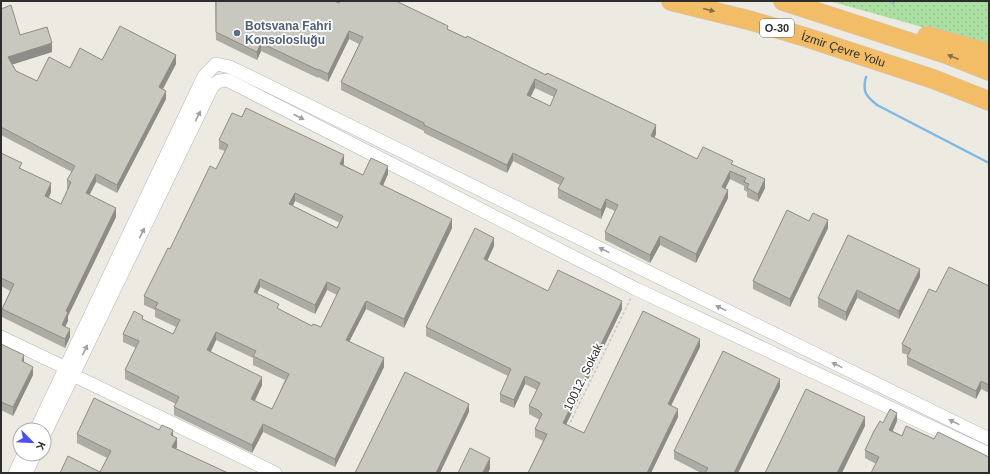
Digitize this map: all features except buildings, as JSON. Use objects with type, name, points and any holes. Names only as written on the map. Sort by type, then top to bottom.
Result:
[{"type":"highway","name":"İzmir Çevre Yolu","points":[[671,1],[752,21],[881,61],[989,101]]},
{"type":"highway","name":"O-30","points":[[783,1],[946,54],[989,71]]},
{"type":"highway","points":[[806,8],[924,35],[989,53]]},
{"type":"highway","points":[[881,61],[989,115]]},
{"type":"street","points":[[216,64],[219,81]]},
{"type":"street","points":[[49,422],[70,372],[204,76],[216,64]]},
{"type":"street","points":[[216,64],[230,67],[989,440]]},
{"type":"street","points":[[41,422],[70,372],[213,86],[219,81],[228,80],[636,289],[989,454]]},
{"type":"street","points":[[1,337],[275,473]]},
{"type":"street","points":[[15,473],[20,462]]},
{"type":"street","points":[[26,473],[31,462]]},
{"type":"path","name":"10012. Sokak","points":[[566,430],[636,289]]},
{"type":"green space","points":[[829,1],[989,1],[989,47],[915,25]]},
{"type":"waterway","points":[[866,77],[864,86],[866,93],[877,105],[989,163]]},
{"type":"place","name":"Botsvana Fahri Konsolosluğu","points":[[237,33]]}]
